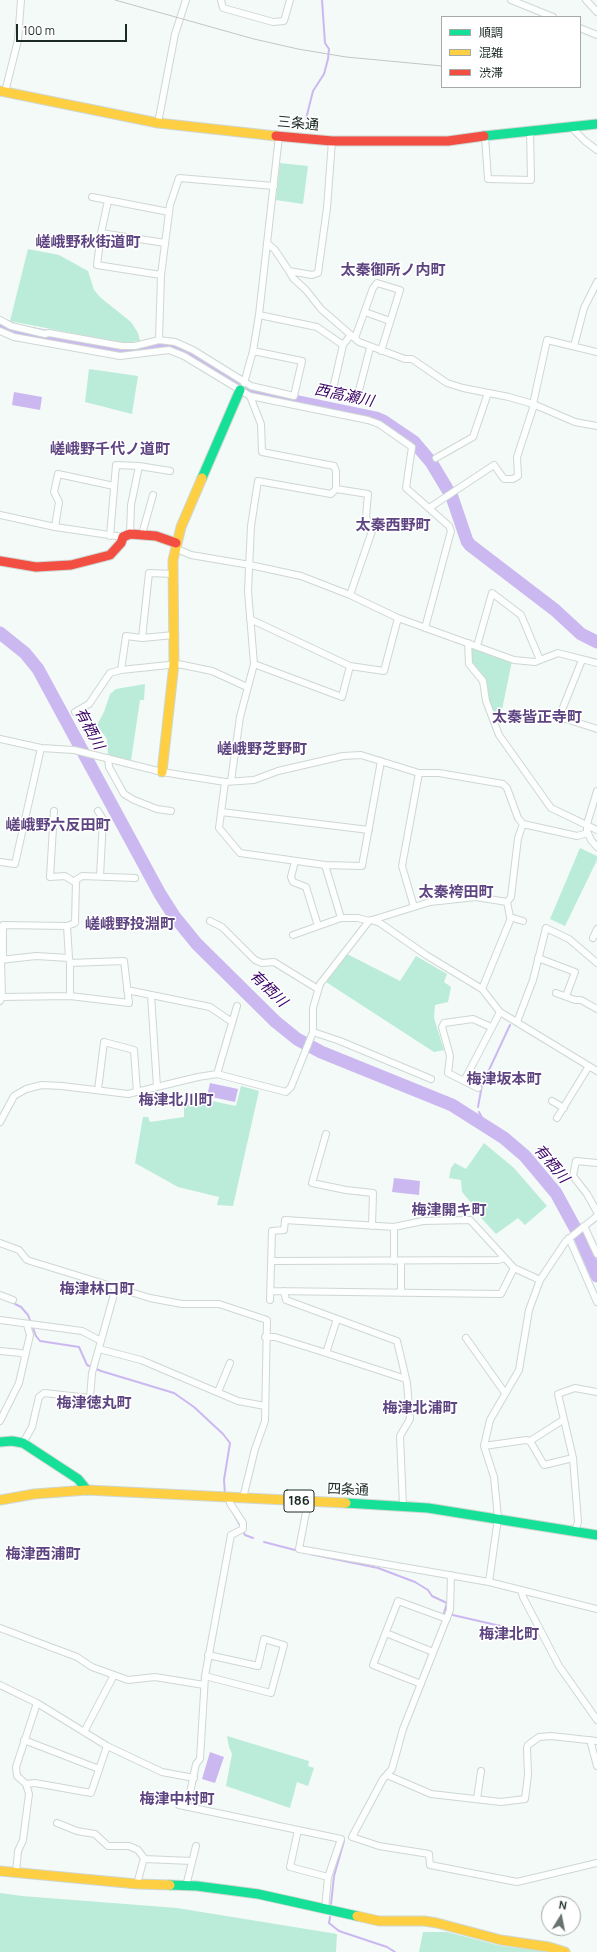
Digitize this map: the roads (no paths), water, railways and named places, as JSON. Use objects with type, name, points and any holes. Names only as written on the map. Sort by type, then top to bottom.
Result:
[{"type":"main road","name":"三条通","points":[[2,91],[158,123],[219,131],[332,141],[443,141],[485,137],[530,130],[597,124]]},
{"type":"main road","points":[[162,772],[174,664],[173,574],[175,546],[181,527],[240,390]]},
{"type":"main road","points":[[0,561],[36,567],[71,565],[110,555],[126,536],[142,534],[175,546]]},
{"type":"main road","points":[[0,1442],[12,1441],[23,1443],[78,1479],[87,1490]]},
{"type":"main road","name":"四条通","points":[[0,1500],[34,1494],[87,1490],[403,1506],[498,1518],[597,1535]]},
{"type":"main road","points":[[0,1872],[137,1884],[186,1886],[258,1894],[385,1922],[414,1921],[437,1923],[500,1940],[549,1947],[565,1952]]},
{"type":"street","points":[[2,91],[18,40],[21,0]]},
{"type":"street","points":[[158,123],[175,34],[186,0]]},
{"type":"street","points":[[221,0],[223,8],[273,22],[284,21],[290,0]]},
{"type":"street","points":[[511,0],[551,16]]},
{"type":"street","points":[[586,0],[597,12]]},
{"type":"street","points":[[581,28],[597,35]]},
{"type":"street","points":[[571,127],[585,141],[597,150]]},
{"type":"street","points":[[485,137],[488,179],[531,180],[530,130]]},
{"type":"street","points":[[240,390],[245,381],[253,351],[259,314],[279,136]]},
{"type":"street","points":[[289,271],[312,275],[318,273],[327,208],[332,141]]},
{"type":"street","points":[[159,340],[161,275],[169,212],[179,178],[274,186]]},
{"type":"street","points":[[92,197],[169,212]]},
{"type":"street","points":[[108,201],[96,265],[161,275]]},
{"type":"street","points":[[101,233],[165,243]]},
{"type":"street","points":[[267,243],[275,250],[293,278],[306,290],[321,309],[353,337],[370,348],[405,360],[412,359],[447,382],[533,404],[575,422],[597,426]]},
{"type":"street","points":[[370,348],[357,398],[332,393],[343,345],[353,337],[365,312],[373,288],[377,283],[400,290],[380,351]]},
{"type":"street","points":[[574,346],[584,308],[597,284]]},
{"type":"street","points":[[365,312],[390,321]]},
{"type":"street","points":[[259,314],[317,327],[343,345]]},
{"type":"street","points":[[0,320],[11,326],[45,334],[49,333],[122,346],[135,346],[159,340],[175,342],[193,350],[258,388],[294,396],[302,361],[253,351]]},
{"type":"street","points":[[0,331],[14,336],[120,356],[169,350],[188,358],[250,396],[368,420],[380,424],[412,447],[406,488],[449,526],[451,531],[426,628]]},
{"type":"street","points":[[48,343],[49,333]]},
{"type":"street","points":[[429,508],[494,465],[504,479],[513,479],[518,476],[517,457],[533,408],[547,340],[597,352]]},
{"type":"street","points":[[135,346],[135,355]]},
{"type":"street","points":[[188,358],[193,350]]},
{"type":"street","points":[[436,458],[473,437],[488,393]]},
{"type":"street","points":[[250,396],[261,424],[262,452],[334,466],[336,471],[336,489]]},
{"type":"street","points":[[110,536],[116,465],[139,466],[170,471]]},
{"type":"street","points":[[0,515],[55,527],[110,536],[126,536],[139,466]]},
{"type":"street","points":[[55,527],[60,502],[54,492],[58,474],[114,486]]},
{"type":"street","points":[[350,595],[372,531],[366,517],[368,494],[336,489],[330,494],[258,482],[251,526],[248,591],[254,664],[240,717],[220,828],[240,854],[325,865],[362,866],[380,762]]},
{"type":"street","points":[[142,534],[152,495]]},
{"type":"street","points":[[175,546],[191,555],[250,565],[301,576],[350,595],[398,618],[514,660],[535,662],[558,653],[597,663]]},
{"type":"street","points":[[142,638],[150,573],[173,574]]},
{"type":"street","points":[[477,646],[492,593],[521,615],[540,660]]},
{"type":"street","points":[[250,619],[350,666],[384,671],[391,651],[398,618]]},
{"type":"street","points":[[121,670],[126,636],[142,638],[174,635]]},
{"type":"street","points":[[468,643],[470,664],[483,680],[486,701],[500,735],[551,808],[597,830]]},
{"type":"street","points":[[582,660],[562,710],[563,718],[597,730]]},
{"type":"street","points":[[75,712],[89,704],[110,673],[121,670],[174,664],[191,666],[212,671],[247,687]]},
{"type":"street","points":[[254,664],[342,697],[350,666]]},
{"type":"street","points":[[0,739],[41,748],[74,750],[162,772],[228,782],[254,780],[278,771],[343,756],[361,755],[419,773],[439,773],[503,784],[507,788],[518,818],[523,824],[577,836],[588,833]]},
{"type":"street","points":[[0,862],[15,864],[41,748]]},
{"type":"street","points":[[108,758],[109,767],[124,794],[134,800],[157,809],[171,810]]},
{"type":"street","points":[[414,907],[402,866],[419,773]]},
{"type":"street","points":[[597,791],[587,824],[588,833],[597,847]]},
{"type":"street","points":[[54,811],[50,877],[65,876],[76,883]]},
{"type":"street","points":[[98,811],[103,819],[100,876]]},
{"type":"street","points":[[222,812],[369,830]]},
{"type":"street","points":[[482,990],[511,918],[508,912],[507,902],[511,897],[518,838],[523,824]]},
{"type":"street","points":[[295,861],[292,877],[294,882],[306,887],[318,926]]},
{"type":"street","points":[[325,865],[341,918]]},
{"type":"street","points":[[1,960],[36,956],[69,961],[124,961],[129,1003],[70,996],[1,999],[1,960],[3,925],[67,926],[75,922],[76,880],[82,876],[135,878]]},
{"type":"street","points":[[0,1122],[14,1096],[26,1089],[42,1085],[128,1094],[198,1076],[217,1074],[286,1092],[290,1087],[312,1035],[313,1008],[318,989],[370,920],[430,902],[476,897],[507,902]]},
{"type":"street","points":[[293,935],[341,918],[358,918],[380,923],[414,948],[482,990],[500,1012],[597,1071]]},
{"type":"street","points":[[511,918],[523,921]]},
{"type":"street","points":[[210,921],[222,927],[255,960],[262,963],[274,962],[318,989]]},
{"type":"street","points":[[67,926],[70,996]]},
{"type":"street","points":[[517,1022],[525,1003],[546,928],[568,940],[597,963]]},
{"type":"street","points":[[593,938],[597,929]]},
{"type":"street","points":[[538,958],[575,972],[566,996]]},
{"type":"street","points":[[127,990],[210,1007],[232,1022]]},
{"type":"street","points":[[556,993],[575,1000],[581,1000],[597,1009]]},
{"type":"street","points":[[151,995],[157,1087]]},
{"type":"street","points":[[217,1074],[237,1006]]},
{"type":"street","points":[[464,1081],[500,1012]]},
{"type":"street","points":[[478,1088],[448,1073],[450,1056],[442,1027],[444,1022],[473,1019],[492,1027]]},
{"type":"street","points":[[312,1035],[340,1041],[431,1079]]},
{"type":"street","points":[[98,1090],[104,1042],[134,1050],[138,1092]]},
{"type":"street","points":[[557,1118],[589,1066]]},
{"type":"street","points":[[552,1101],[564,1108]]},
{"type":"street","points":[[326,1134],[312,1183],[346,1190],[373,1193],[372,1226]]},
{"type":"street","points":[[597,1163],[576,1161],[573,1176],[587,1194],[597,1212]]},
{"type":"street","points":[[490,1582],[498,1518],[494,1477],[484,1446],[490,1420],[519,1370],[529,1310],[540,1280],[570,1238],[582,1226],[597,1216]]},
{"type":"street","points":[[270,1300],[272,1231],[284,1230],[285,1220],[394,1227],[423,1221],[470,1220],[514,1268],[540,1280]]},
{"type":"street","points":[[582,1226],[597,1254]]},
{"type":"street","points":[[394,1227],[394,1261]]},
{"type":"street","points":[[570,1238],[597,1302]]},
{"type":"street","points":[[0,1243],[19,1250],[28,1260],[150,1298],[182,1304],[219,1304],[267,1320],[265,1421],[255,1450],[243,1498]]},
{"type":"street","points":[[272,1261],[498,1260],[505,1258]]},
{"type":"street","points":[[401,1261],[401,1293]]},
{"type":"street","points":[[271,1291],[501,1294],[514,1268]]},
{"type":"street","points":[[23,1443],[32,1427],[39,1397],[44,1393],[90,1398],[92,1373],[116,1287]]},
{"type":"street","points":[[284,1291],[286,1300],[397,1341],[406,1380],[410,1419],[400,1436],[403,1506]]},
{"type":"street","points":[[0,1295],[13,1300]]},
{"type":"street","points":[[326,1352],[337,1319]]},
{"type":"street","points":[[0,1320],[82,1331],[101,1340]]},
{"type":"street","points":[[0,1421],[19,1383],[30,1335],[27,1324]]},
{"type":"street","points":[[266,1337],[275,1337],[326,1352],[406,1380]]},
{"type":"street","points":[[466,1338],[505,1393]]},
{"type":"street","points":[[99,1348],[141,1360],[238,1401],[265,1406]]},
{"type":"street","points":[[0,1351],[21,1353],[25,1355]]},
{"type":"street","points":[[218,1392],[230,1363]]},
{"type":"street","points":[[575,1531],[578,1522],[573,1458],[558,1394],[575,1388],[597,1392]]},
{"type":"street","points":[[484,1446],[526,1440],[530,1441],[563,1420]]},
{"type":"street","points":[[530,1441],[544,1465],[573,1458]]},
{"type":"street","points":[[187,1807],[196,1764],[200,1758],[204,1676],[231,1535],[243,1529],[243,1523],[230,1503],[229,1497]]},
{"type":"street","points":[[308,1502],[299,1548],[490,1582],[597,1610]]},
{"type":"street","points":[[451,1575],[450,1610],[403,1729],[392,1769],[387,1775],[352,1837],[379,1846],[430,1854],[430,1865],[517,1882],[597,1863]]},
{"type":"street","points":[[520,1590],[559,1666],[597,1720]]},
{"type":"street","points":[[420,1684],[372,1665],[398,1600],[446,1619]]},
{"type":"street","points":[[0,1628],[77,1656],[92,1667],[128,1680],[155,1677],[204,1685]]},
{"type":"street","points":[[386,1632],[433,1652]]},
{"type":"street","points":[[204,1676],[271,1693],[284,1645],[264,1639],[258,1666],[208,1655]]},
{"type":"street","points":[[84,1732],[114,1675]]},
{"type":"street","points":[[0,1685],[37,1702],[107,1746],[162,1772],[194,1778]]},
{"type":"street","points":[[16,1874],[18,1851],[23,1840],[29,1794],[26,1784],[17,1776],[16,1767],[37,1702]]},
{"type":"street","points":[[387,1775],[431,1794],[501,1802],[525,1799],[528,1775],[527,1748],[539,1737],[551,1736],[597,1741]]},
{"type":"street","points":[[24,1740],[99,1769]]},
{"type":"street","points":[[590,1740],[597,1766]]},
{"type":"street","points":[[26,1784],[35,1783],[91,1793],[107,1746]]},
{"type":"street","points":[[477,1799],[481,1771]]},
{"type":"street","points":[[179,1805],[341,1839],[328,1877],[325,1909]]},
{"type":"street","points":[[57,1823],[77,1831],[95,1834],[108,1846],[129,1846],[138,1850],[144,1859],[137,1884]]},
{"type":"street","points":[[298,1830],[290,1867],[328,1877]]},
{"type":"street","points":[[186,1886],[196,1846]]},
{"type":"street","points":[[144,1859],[192,1861]]},
{"type":"waterway","points":[[306,119],[313,91],[324,74],[328,59],[329,49],[325,43],[322,0]]},
{"type":"waterway","name":"西高瀬川","points":[[0,324],[18,331],[127,352],[163,345],[172,347],[185,351],[256,393],[376,418],[383,421],[414,442],[431,462],[452,497],[467,541],[470,545],[555,610],[581,634],[597,642]]},
{"type":"waterway","name":"有栖川","points":[[0,633],[25,653],[38,669],[160,894],[174,916],[196,943],[276,1022],[297,1039],[321,1052],[452,1105],[504,1138],[525,1156],[556,1193],[580,1237],[597,1276]]},
{"type":"waterway","points":[[478,1107],[482,1085],[510,1025]]},
{"type":"waterway","points":[[479,1112],[486,1125]]},
{"type":"waterway","points":[[15,1304],[21,1307],[28,1315],[36,1336],[40,1341],[79,1347],[87,1365],[101,1371],[174,1393],[194,1407],[223,1434],[230,1443],[224,1480],[225,1494]]},
{"type":"waterway","points":[[226,1500],[241,1527]]},
{"type":"waterway","points":[[243,1531],[245,1535],[253,1538]]},
{"type":"waterway","points":[[264,1542],[295,1550]]},
{"type":"waterway","points":[[310,1554],[378,1568],[415,1582],[428,1590],[432,1596],[447,1603],[444,1613],[505,1627],[515,1633]]},
{"type":"waterway","points":[[331,1904],[334,1876],[344,1841]]},
{"type":"waterway","points":[[330,1917],[329,1923],[339,1931],[387,1947],[395,1952]]},
{"type":"tram line","points":[[115,0],[254,39],[298,49],[346,57],[441,66]]},
{"type":"district","name":"嵯峨野秋街道町","points":[[88,243]]},
{"type":"district","name":"太秦御所ノ内町","points":[[393,271]]},
{"type":"district","name":"嵯峨野千代ノ道町","points":[[110,450]]},
{"type":"district","name":"太秦西野町","points":[[393,526]]},
{"type":"district","name":"太秦皆正寺町","points":[[537,718]]},
{"type":"district","name":"嵯峨野芝野町","points":[[262,750]]},
{"type":"district","name":"嵯峨野六反田町","points":[[58,826]]},
{"type":"district","name":"太秦袴田町","points":[[456,893]]},
{"type":"district","name":"嵯峨野投淵町","points":[[130,925]]},
{"type":"district","name":"梅津坂本町","points":[[504,1080]]},
{"type":"district","name":"梅津北川町","points":[[176,1101]]},
{"type":"district","name":"梅津開キ町","points":[[449,1211]]},
{"type":"district","name":"梅津林口町","points":[[97,1290]]},
{"type":"district","name":"梅津徳丸町","points":[[94,1404]]},
{"type":"district","name":"梅津北浦町","points":[[420,1409]]},
{"type":"district","name":"梅津西浦町","points":[[43,1555]]},
{"type":"district","name":"梅津北町","points":[[509,1635]]},
{"type":"district","name":"梅津中村町","points":[[177,1800]]}]
